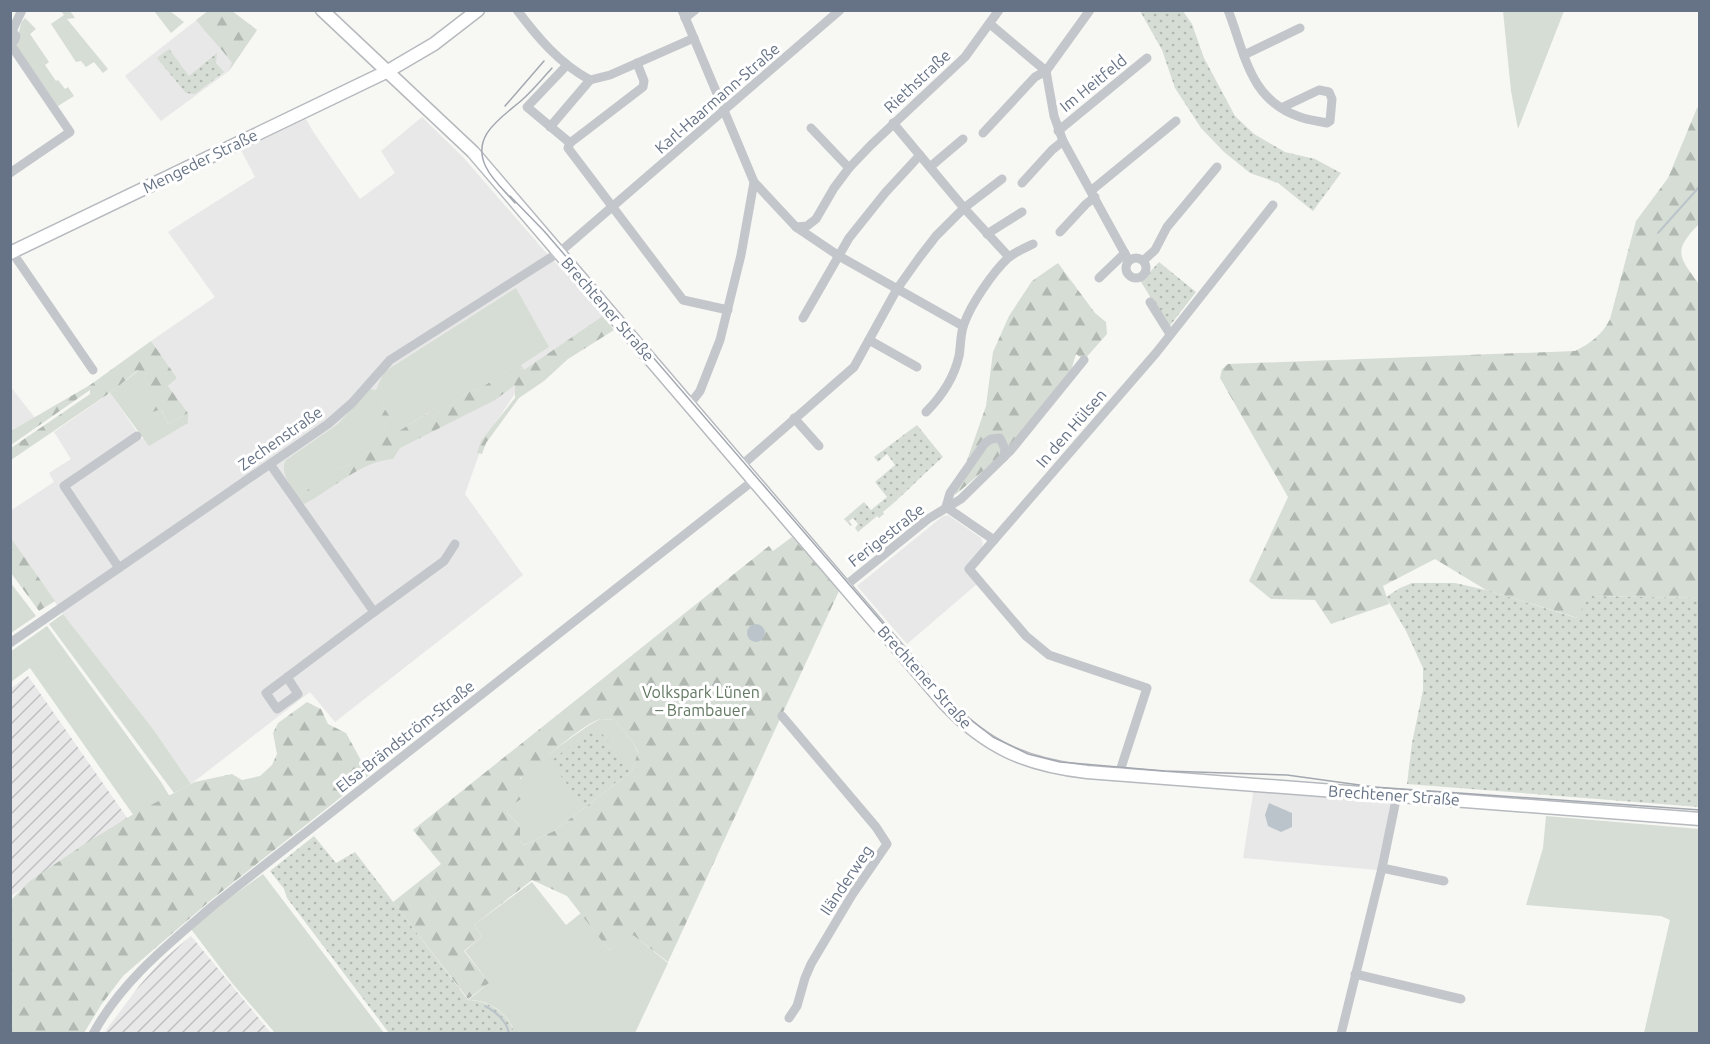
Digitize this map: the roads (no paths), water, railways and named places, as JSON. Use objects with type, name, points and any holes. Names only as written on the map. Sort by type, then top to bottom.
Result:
[{"type":"main road","name":"Brechtener Straße","points":[[322,10],[473,152],[944,703],[964,723],[1008,753],[1032,762],[1071,770],[1700,819]]},
{"type":"main road","name":"Mengeder Straße","points":[[11,252],[388,71],[434,44],[478,10]]},
{"type":"street","points":[[10,173],[70,132],[12,45],[16,36],[11,31],[22,10]]},
{"type":"street","points":[[517,10],[545,45],[567,65],[590,80],[597,80],[694,38]]},
{"type":"street","points":[[695,10],[684,14],[754,182],[796,227],[839,256],[963,326]]},
{"type":"street","name":"Karl-Haarmann-Straße","points":[[560,252],[840,10]]},
{"type":"street","name":"Riethstraße","points":[[796,227],[807,226],[816,219],[849,168],[893,123],[965,57],[999,10]]},
{"type":"street","points":[[983,133],[1035,77],[1046,71],[1090,10]]},
{"type":"street","points":[[1228,10],[1252,78],[1260,89],[1281,108],[1299,117],[1327,123],[1330,121],[1332,99],[1329,92],[1319,90],[1281,108]]},
{"type":"street","points":[[990,24],[1046,71]]},
{"type":"street","points":[[1244,55],[1300,28]]},
{"type":"street","name":"Im Heitfeld","points":[[1058,130],[1147,58]]},
{"type":"street","points":[[569,146],[644,87],[637,63]]},
{"type":"street","points":[[567,65],[527,107],[569,146],[683,300],[728,310]]},
{"type":"street","name":"Im Heitfeld","points":[[1046,71],[1058,130],[1127,257],[1126,270],[1129,276],[1135,278],[1145,273],[1146,266],[1143,261],[1155,250],[1167,227],[1217,167]]},
{"type":"street","points":[[550,127],[590,80]]},
{"type":"street","points":[[1060,232],[1094,194],[1176,121]]},
{"type":"street","points":[[893,123],[964,208],[1009,257]]},
{"type":"street","points":[[811,128],[849,168]]},
{"type":"street","points":[[930,167],[963,139]]},
{"type":"street","points":[[1022,183],[1063,141]]},
{"type":"street","points":[[802,318],[849,238],[920,155]]},
{"type":"street","points":[[742,465],[854,366],[897,289],[936,236],[964,208],[1002,179]]},
{"type":"street","points":[[690,404],[700,392],[720,340],[741,255],[754,182]]},
{"type":"street","name":"In den Hülsen","points":[[1119,774],[1146,688],[1050,655],[1026,636],[969,568],[1170,334],[1273,205]]},
{"type":"street","points":[[987,234],[1022,212]]},
{"type":"street","points":[[926,412],[948,386],[959,358],[963,326],[988,283],[1009,257],[1033,244]]},
{"type":"street","name":"Mengeder Straße","points":[[11,252],[93,370]]},
{"type":"street","name":"Zechenstraße","points":[[10,643],[339,415],[390,360],[560,252]]},
{"type":"street","points":[[1099,279],[1127,257],[1143,261]]},
{"type":"street","points":[[1150,302],[1170,334]]},
{"type":"street","points":[[869,340],[917,367]]},
{"type":"street","name":"Ferigestraße","points":[[845,586],[946,507],[961,498],[1004,457],[1084,360]]},
{"type":"street","points":[[794,418],[819,446]]},
{"type":"street","points":[[118,568],[64,486],[137,436]]},
{"type":"street","name":"Ferigestraße","points":[[946,507],[946,500],[960,477],[979,450],[991,439],[1000,438],[1004,444],[1004,457]]},
{"type":"street","points":[[270,464],[374,612]]},
{"type":"street","name":"Elsa-Brändström-Straße","points":[[93,1034],[107,1010],[129,982],[157,954],[215,904],[754,480]]},
{"type":"street","points":[[946,507],[994,540]]},
{"type":"street","points":[[286,677],[444,561],[455,544]]},
{"type":"street","name":"Iländerweg","points":[[782,716],[876,827],[887,844],[852,895],[811,964],[797,1006],[789,1018]]},
{"type":"street","points":[[1341,1034],[1382,868],[1397,795]]},
{"type":"street","points":[[1382,868],[1444,880]]},
{"type":"street","points":[[1355,974],[1461,999]]},
{"type":"waterway","points":[[1658,233],[1700,186]]},
{"type":"waterway","points":[[485,1006],[500,1017],[509,1034]]},
{"type":"tram line","points":[[505,106],[544,61]]},
{"type":"tram line","points":[[515,203],[486,167],[482,156],[482,145],[485,136],[498,120],[527,96],[552,68]]},
{"type":"tram line","points":[[510,196],[544,231],[936,685],[967,717],[993,737],[1028,754],[1060,762],[1165,771],[1287,775],[1374,787],[1700,810]]},
{"type":"park label","name":"Volkspark Lünen – Brambauer","points":[[701,701]]}]
